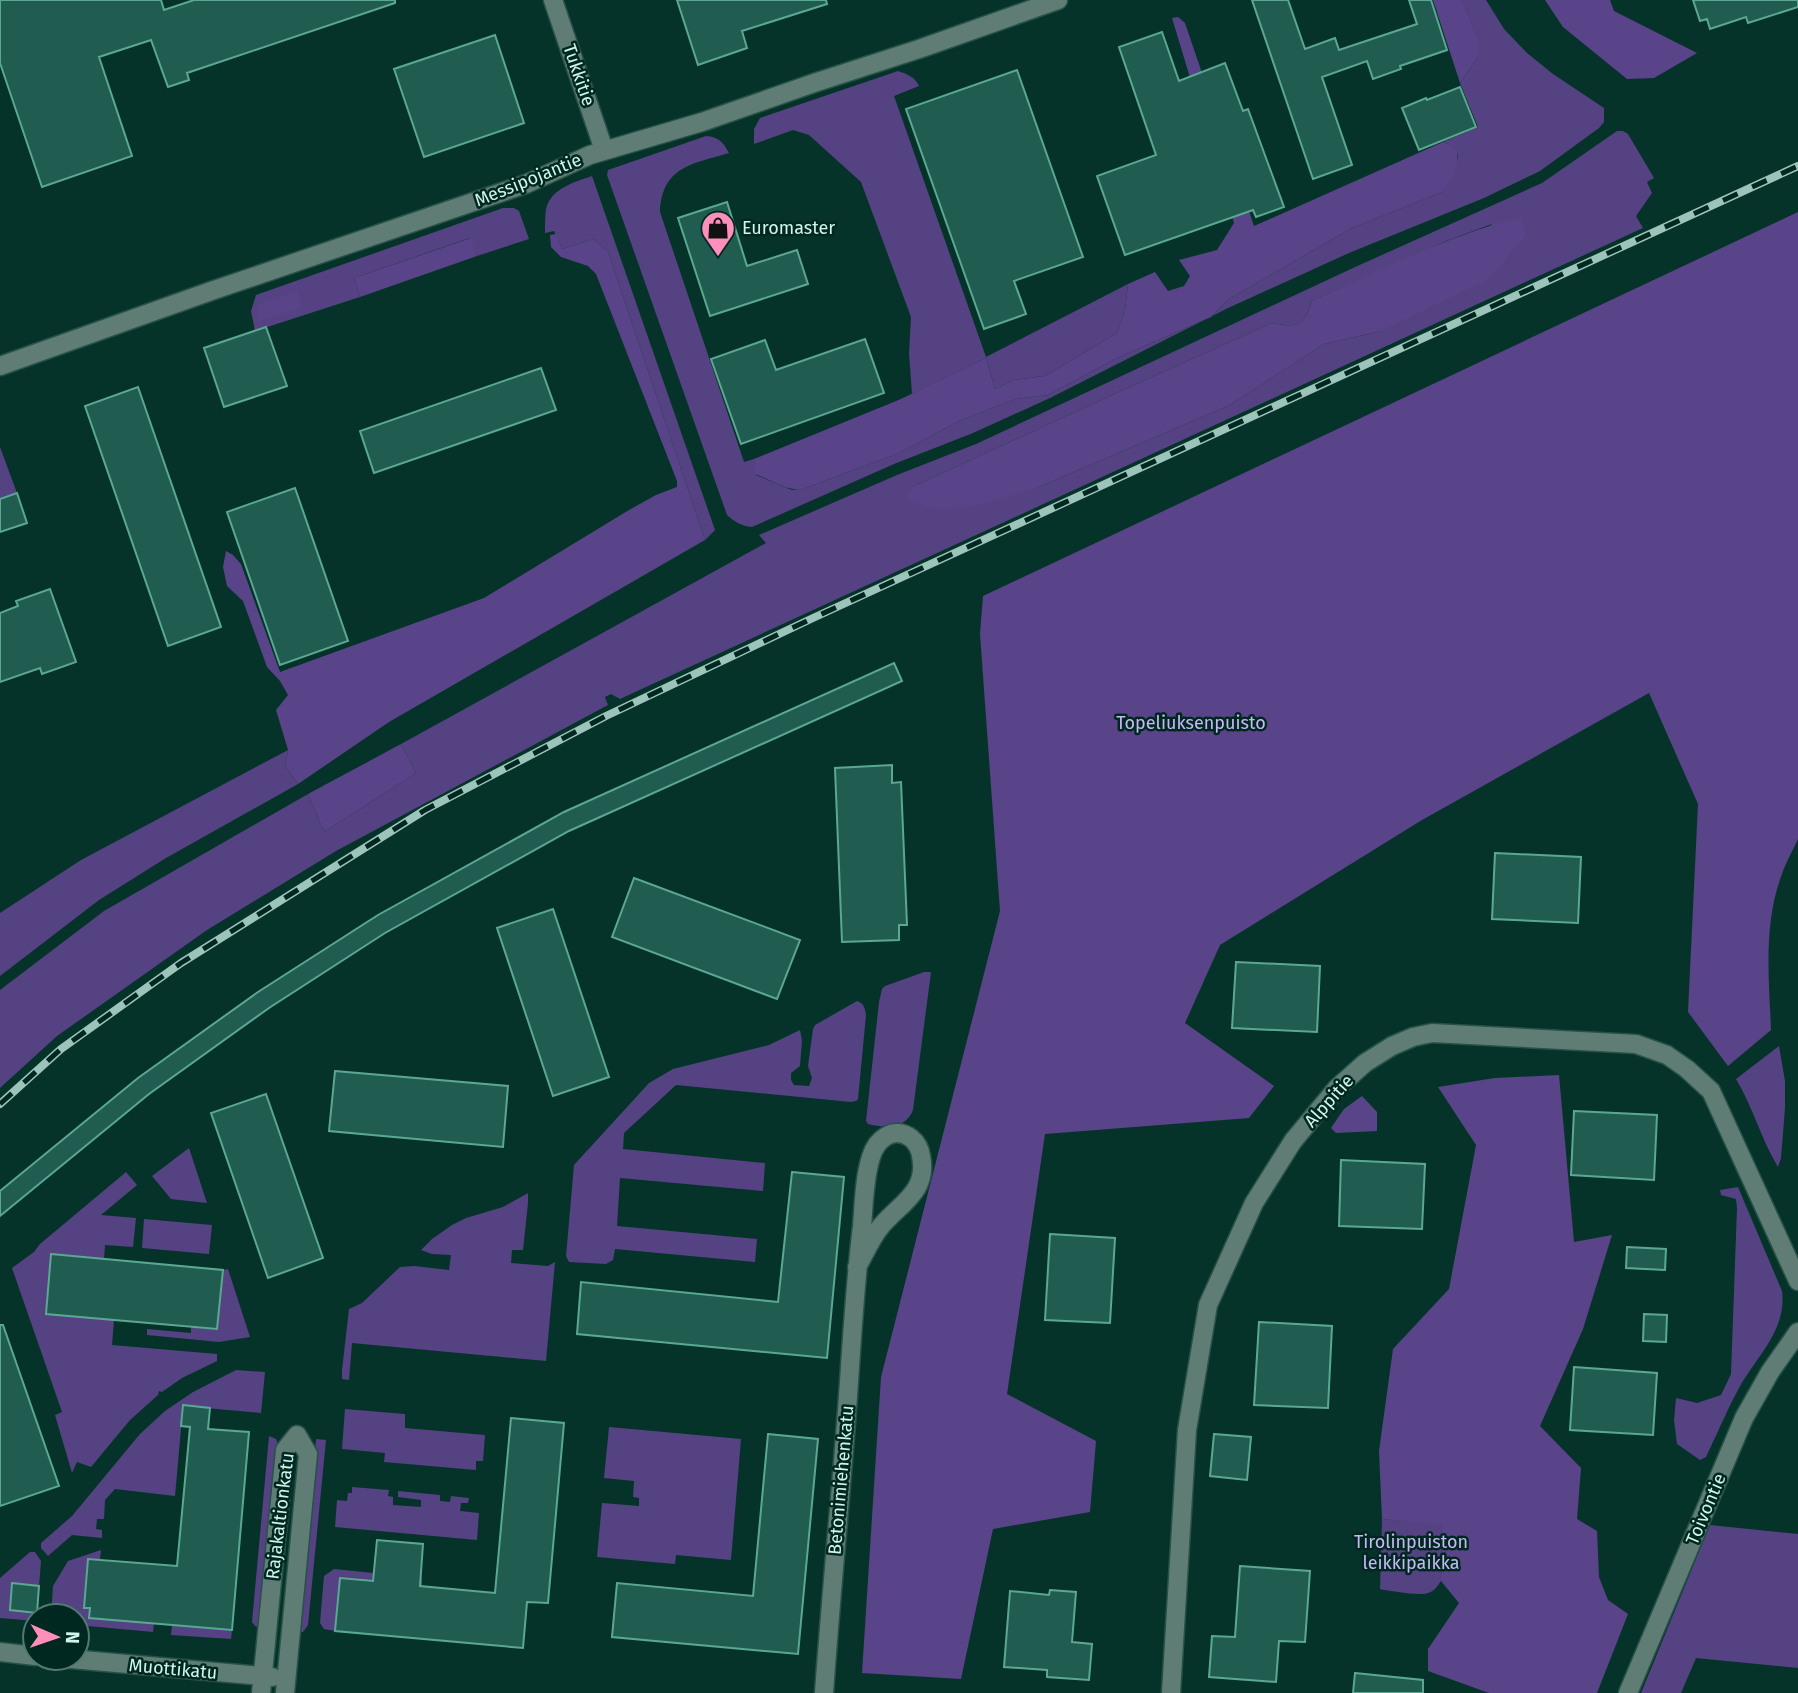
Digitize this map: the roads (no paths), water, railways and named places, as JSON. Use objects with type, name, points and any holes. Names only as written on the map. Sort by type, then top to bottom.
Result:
[{"type":"street","name":"Tukkitie","points":[[553,0],[604,150]]},
{"type":"street","name":"Messipojantie","points":[[0,366],[526,184],[604,150],[702,122],[1058,0]]},
{"type":"street","name":"Alppitie","points":[[1171,1693],[1186,1430],[1208,1305],[1254,1203],[1286,1152],[1337,1088],[1364,1063],[1392,1046],[1432,1033],[1636,1044],[1667,1055],[1711,1091],[1798,1281]]},
{"type":"street","name":"Betonimiehenkatu","points":[[824,1693],[857,1267],[871,1157],[882,1138],[895,1134],[905,1135],[912,1139],[919,1149],[923,1164],[920,1180],[914,1194],[878,1230],[857,1267]]},
{"type":"street","name":"Toivontie","points":[[1628,1693],[1744,1418],[1770,1372],[1798,1332]]},
{"type":"street","name":"Rajakaltionkatu","points":[[262,1685],[285,1450],[297,1435],[308,1454],[285,1685]]},
{"type":"street","points":[[0,1652],[21,1654]]},
{"type":"street","name":"Muottikatu","points":[[91,1662],[262,1685],[285,1685]]},
{"type":"railway","points":[[0,1104],[61,1049],[181,963],[425,810],[606,716],[813,618],[1798,166]]},
{"type":"place","name":"Euromaster","points":[[718,258]]},
{"type":"park label","name":"Topeliuksenpuisto","points":[[1191,723]]},
{"type":"park label","name":"Tirolinpuiston leikkipaikka","points":[[1411,1552]]}]
